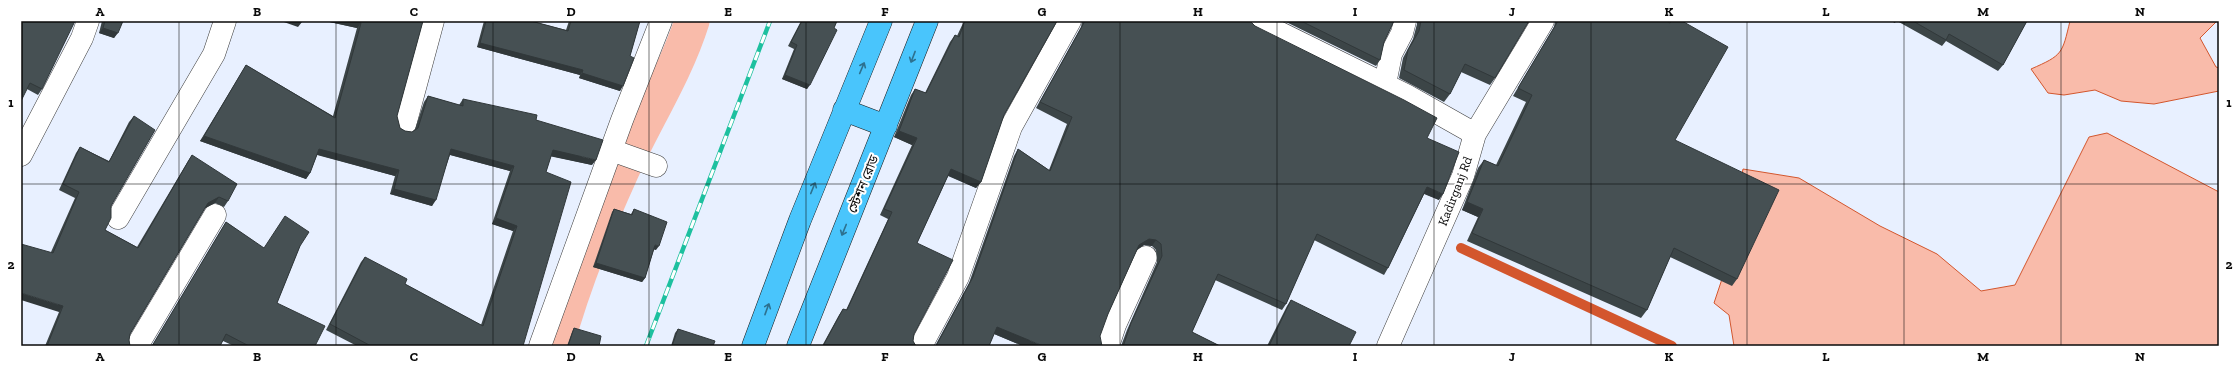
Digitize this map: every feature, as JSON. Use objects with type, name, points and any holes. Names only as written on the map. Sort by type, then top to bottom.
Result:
[{"type":"highway","points":[[753,346],[800,220],[881,21]]},
{"type":"highway","name":"স্টেশন রোড","points":[[798,346],[927,21]]},
{"type":"highway","points":[[844,110],[886,126]]},
{"type":"street","points":[[21,154],[78,45],[88,21]]},
{"type":"street","points":[[118,218],[214,54],[225,21]]},
{"type":"street","points":[[406,125],[433,21]]},
{"type":"street","points":[[540,346],[611,150],[661,21]]},
{"type":"street","points":[[921,346],[958,276],[1011,127],[1070,21]]},
{"type":"street","points":[[1256,21],[1385,84],[1475,134]]},
{"type":"street","points":[[1385,84],[1391,54],[1402,33],[1405,21]]},
{"type":"street","name":"Kadirganj Rd","points":[[1388,346],[1463,176],[1475,134],[1543,21]]},
{"type":"street","points":[[611,150],[656,166]]},
{"type":"street","points":[[137,346],[215,216]]},
{"type":"street","points":[[1108,346],[1115,325],[1146,257]]},
{"type":"shaded area","points":[[2070,21],[2217,21],[2200,38],[2216,67],[2219,68],[2219,91],[2154,104],[2121,101],[2095,90],[2064,95],[2048,93],[2031,69],[2049,60],[2060,52],[2063,47]]},
{"type":"shaded area","points":[[2107,133],[2219,192],[2219,346],[1734,346],[1729,315],[1714,303],[1722,279],[1743,169],[1799,178],[1880,226],[1937,254],[1981,291],[2015,285],[2089,137]]},
{"type":"building","points":[[21,21],[75,21],[42,89],[30,83],[21,101]]},
{"type":"building","points":[[105,21],[123,21],[118,33],[103,28]]},
{"type":"building","points":[[354,21],[423,21],[397,116],[400,128],[405,131],[412,132],[418,128],[428,96],[463,106],[463,99],[537,115],[536,120],[603,140],[596,160],[553,150],[546,172],[571,182],[523,346],[371,346],[330,324],[365,257],[407,279],[405,284],[483,326],[517,226],[496,218],[514,166],[451,149],[436,200],[394,189],[399,170],[319,149],[310,173],[204,136],[246,65],[335,118],[361,23]]},
{"type":"building","points":[[486,21],[531,21],[568,31],[571,21],[640,21],[630,56],[634,58],[623,86],[582,73],[583,70],[480,43]]},
{"type":"building","points":[[802,21],[837,21],[834,28],[837,30],[810,85],[785,75],[797,45],[791,42]]},
{"type":"building","points":[[965,21],[1057,21],[1004,115],[981,182],[951,169],[917,243],[953,260],[914,334],[913,341],[916,346],[823,346],[843,309],[847,310],[892,212],[884,209],[917,138],[899,131],[915,89],[926,93],[955,35],[959,37]]},
{"type":"building","points":[[1085,21],[1250,21],[1255,26],[1437,118],[1427,138],[1459,152],[1443,194],[1427,187],[1388,268],[1317,234],[1286,304],[1218,274],[1192,332],[1220,346],[1122,346],[1162,256],[1161,244],[1156,240],[1149,239],[1139,245],[1108,314],[1100,336],[1102,346],[1043,346],[997,327],[989,346],[936,346],[973,277],[1018,149],[1050,171],[1072,117],[1040,102]]},
{"type":"building","points":[[1301,21],[1394,21],[1384,42],[1380,60]]},
{"type":"building","points":[[1421,21],[1529,21],[1495,78],[1465,64],[1450,94],[1404,70],[1408,50],[1419,31]]},
{"type":"building","points":[[1558,21],[1667,21],[1670,23],[1672,21],[1682,21],[1728,47],[1675,140],[1779,190],[1737,279],[1674,248],[1647,310],[1472,233],[1483,209],[1467,202],[1484,160],[1498,166],[1532,95],[1518,88]]},
{"type":"building","points":[[1913,21],[2027,21],[2003,65],[1949,34],[1946,40]]},
{"type":"building","points":[[134,116],[155,130],[111,206],[111,218],[105,230],[138,248],[192,155],[237,184],[228,201],[219,197],[208,203],[130,334],[130,346],[47,346],[63,306],[21,293],[21,244],[53,253],[79,192],[63,184],[80,147],[109,162]]},
{"type":"building","points":[[614,209],[632,215],[634,209],[667,222],[659,246],[655,245],[645,278],[596,263]]},
{"type":"building","points":[[285,216],[309,232],[300,246],[277,303],[325,326],[315,346],[249,346],[226,334],[220,346],[152,346],[226,222],[264,248]]},
{"type":"building","points":[[1291,300],[1356,332],[1349,346],[1269,346]]},
{"type":"building","points":[[574,328],[601,336],[599,346],[568,346]]},
{"type":"building","points":[[678,329],[715,341],[713,346],[672,346]]},
{"type":"waterway","points":[[556,346],[577,281],[602,217],[629,156],[677,61],[692,21]]},
{"type":"waterway","points":[[1461,248],[1672,346]]},
{"type":"railway","points":[[646,346],[770,21]]}]
